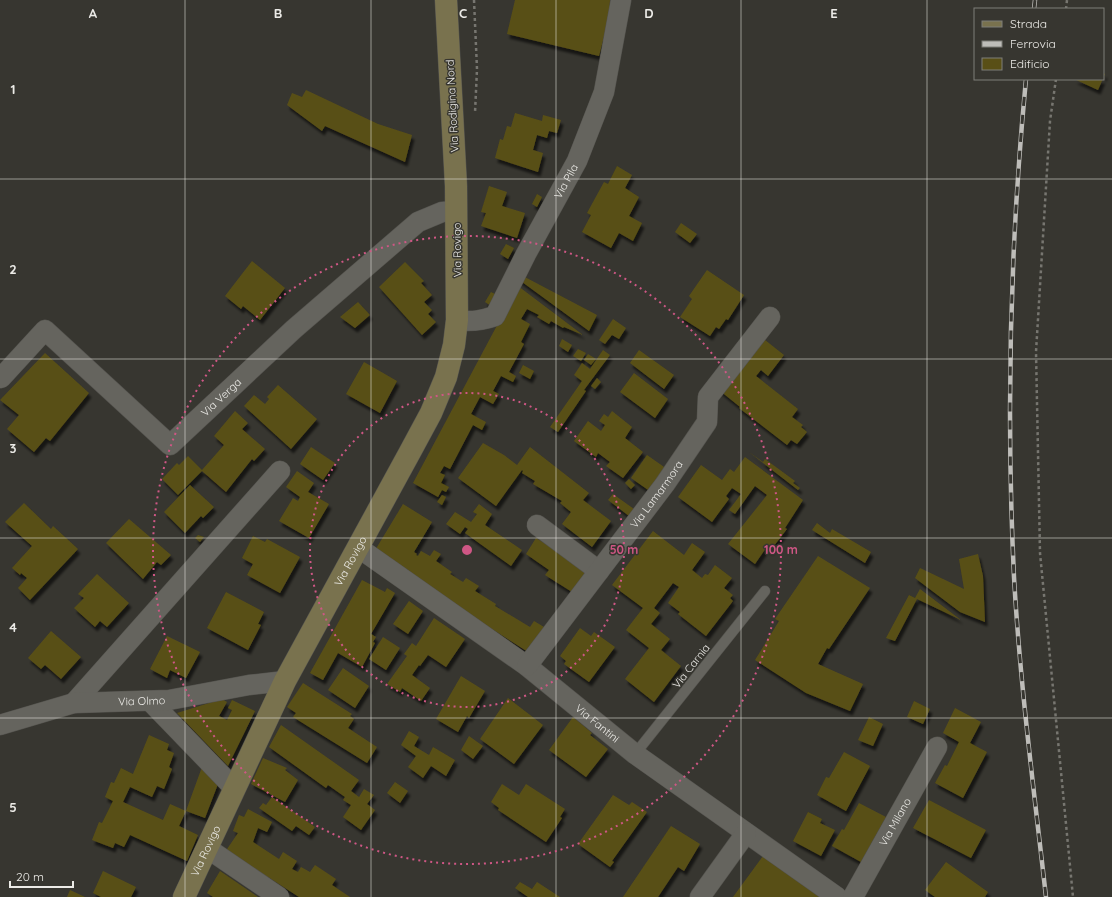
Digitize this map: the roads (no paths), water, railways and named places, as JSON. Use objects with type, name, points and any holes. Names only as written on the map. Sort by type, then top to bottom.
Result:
[{"type":"main road","name":"Via Rodigina Nord","points":[[446,0],[456,211]]},
{"type":"main road","name":"Via Rovigo","points":[[184,897],[285,681],[432,413],[446,377],[458,320],[456,211]]},
{"type":"street","name":"Via Pila","points":[[458,320],[470,322],[494,316],[577,161],[604,92],[621,0]]},
{"type":"street","name":"Via Verga","points":[[1,378],[45,330],[170,445],[294,329],[418,222],[442,212],[456,211]]},
{"type":"street","name":"Via Lamarmora","points":[[527,666],[669,478],[707,422],[708,397],[770,317]]},
{"type":"street","points":[[74,703],[280,471]]},
{"type":"street","points":[[537,525],[599,571]]},
{"type":"street","name":"Via Fantini","points":[[359,548],[527,666],[635,754],[837,897]]},
{"type":"street","name":"Via Olmo","points":[[0,725],[74,703],[169,700],[249,685],[285,681]]},
{"type":"street","points":[[150,701],[234,788]]},
{"type":"street","name":"Via Milano","points":[[853,897],[937,748]]},
{"type":"street","points":[[700,897],[746,833]]},
{"type":"street","points":[[207,848],[279,897]]},
{"type":"lane","name":"Via Carnia","points":[[635,754],[765,591]]},
{"type":"railway","points":[[1034,8],[1035,0]]},
{"type":"railway","points":[[1026,80],[1016,204],[1013,266],[1010,452],[1014,577],[1020,657],[1046,897]]}]
